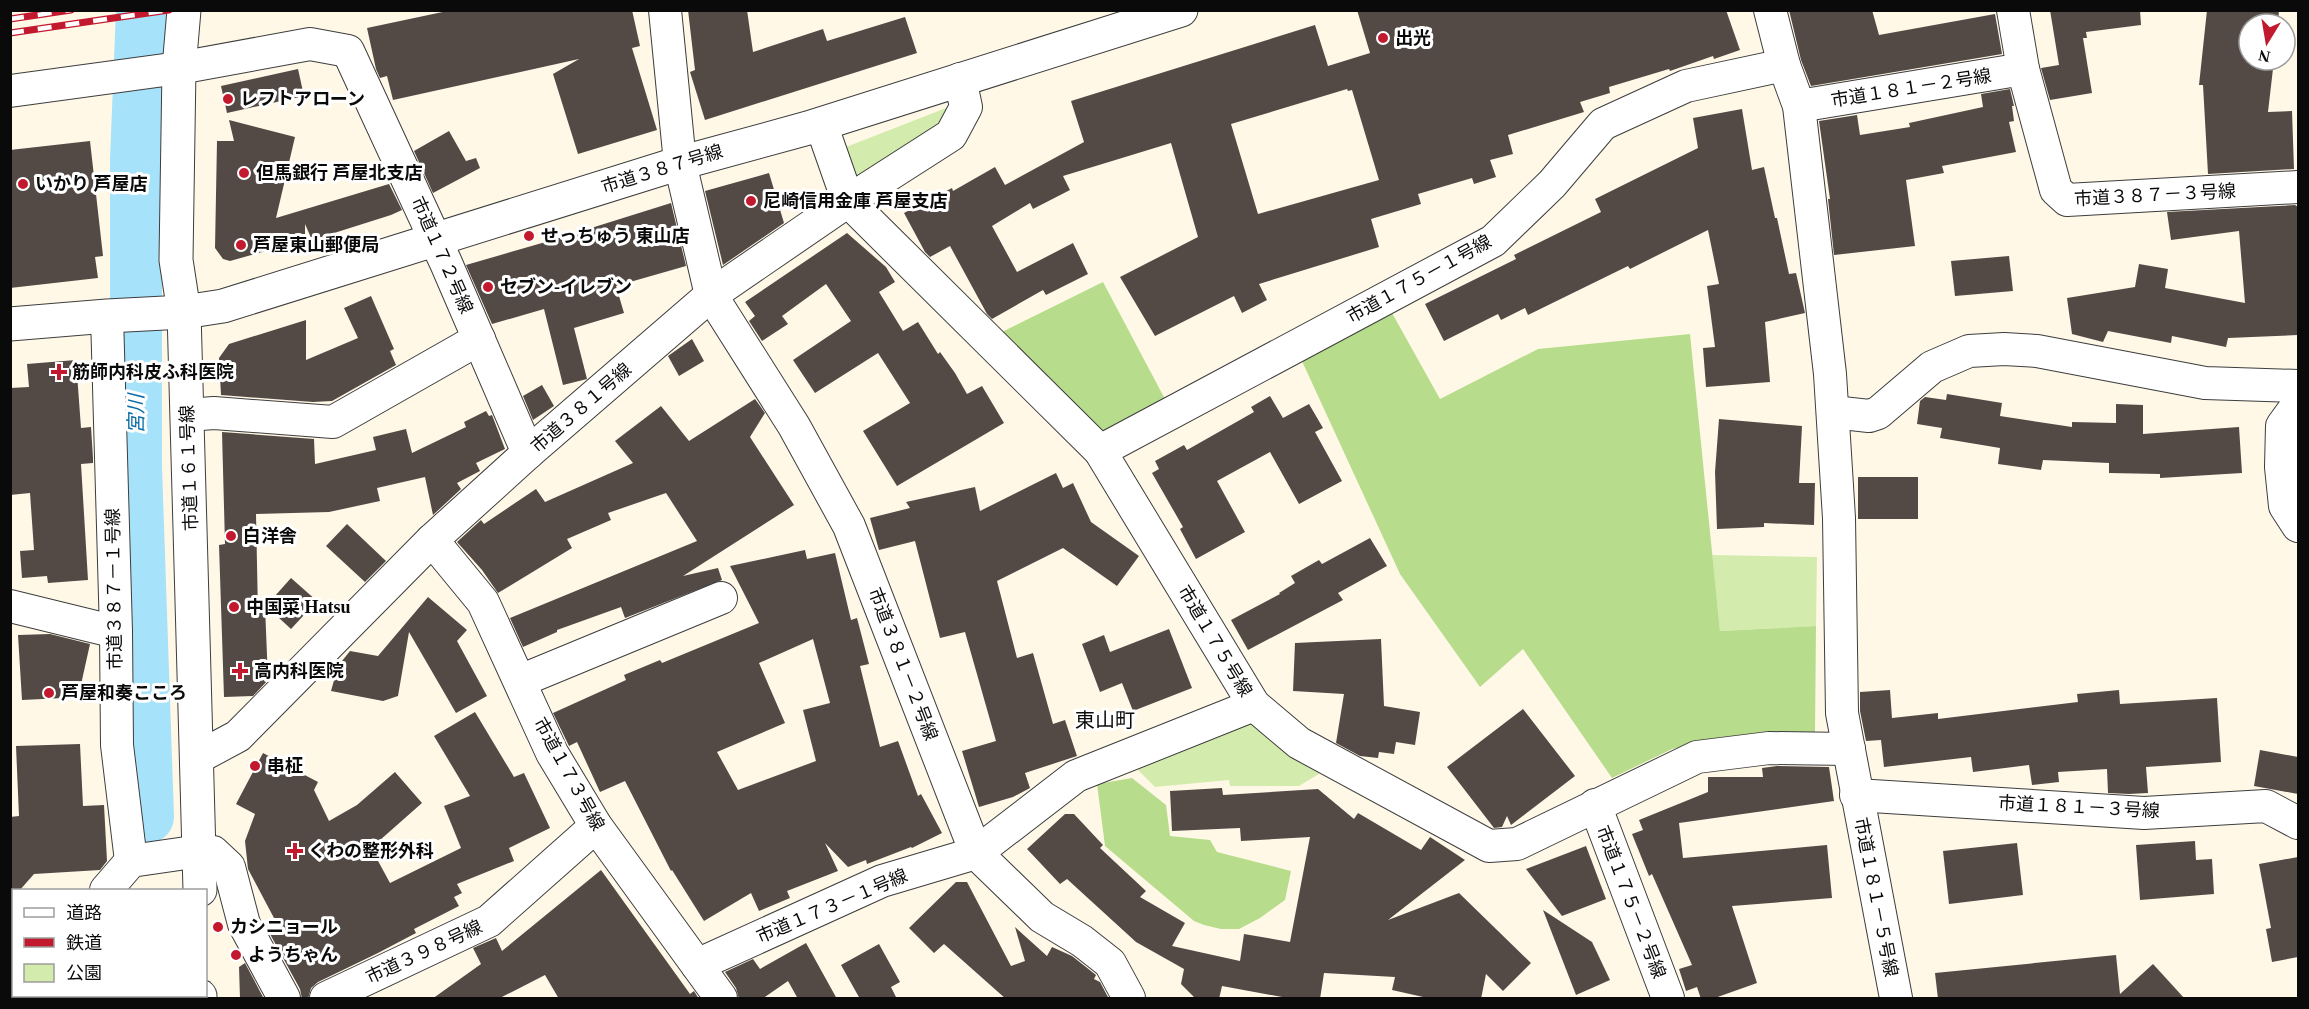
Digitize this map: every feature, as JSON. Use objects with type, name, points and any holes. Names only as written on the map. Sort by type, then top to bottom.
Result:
[{"type":"street","name":"市道１６１号線","points":[[184,10],[151,72],[184,312],[200,889]]},
{"type":"street","name":"市道３８１－２号線","points":[[665,10],[680,163],[711,295],[794,426],[849,526],[976,853],[1042,917],[1082,941],[1110,963],[1129,999]]},
{"type":"street","name":"市道１８１－５号線","points":[[1770,10],[1784,65],[1799,106],[1833,412],[1839,518],[1842,713],[1896,999]]},
{"type":"street","name":"市道３８７－３号線","points":[[2013,10],[2024,69],[2056,190],[2067,200],[2298,188]]},
{"type":"street","name":"市道３８７号線","points":[[10,324],[184,312],[224,306],[680,163],[821,124],[1173,12]]},
{"type":"street","name":"市道１７２号線","points":[[151,72],[310,44],[348,51],[435,239],[528,453]]},
{"type":"street","name":"市道１７５－１号線","points":[[1100,451],[1493,241],[1552,184],[1603,124],[1686,86],[1784,65]]},
{"type":"street","name":"市道１８１－２号線","points":[[1799,106],[2024,69]]},
{"type":"street","points":[[10,91],[151,72]]},
{"type":"street","name":"市道３８１号線","points":[[197,758],[238,736],[432,540],[528,453],[711,295],[848,201],[951,135],[966,107],[960,79]]},
{"type":"street","name":"市道１７５号線","points":[[821,124],[848,201],[1100,451],[1254,705],[1299,743],[1489,846],[1518,844],[1697,757],[1769,748],[1849,749]]},
{"type":"street","name":"市道３８７－１号線","points":[[122,315],[116,632],[117,745],[131,861]]},
{"type":"street","points":[[187,415],[214,413],[333,422],[479,339]]},
{"type":"street","points":[[1833,412],[1869,416],[1878,413],[1932,367],[1969,351],[2037,351],[2205,383],[2298,386]]},
{"type":"street","points":[[2298,404],[2282,426],[2281,467],[2285,506],[2298,526]]},
{"type":"street","name":"市道１７３号線","points":[[432,540],[483,602],[552,753],[596,826],[721,999]]},
{"type":"street","points":[[520,681],[721,597]]},
{"type":"street","points":[[10,606],[116,632]]},
{"type":"street","name":"市道１７３－１号線","points":[[697,965],[882,881],[976,853],[1076,776],[1254,705]]},
{"type":"street","name":"市道１８１－３号線","points":[[1856,795],[2144,813],[2266,806],[2298,823]]},
{"type":"street","name":"市道１７５－２号線","points":[[1595,805],[1668,999]]},
{"type":"street","name":"市道３９８号線","points":[[326,999],[489,921],[596,826]]},
{"type":"street","points":[[108,889],[131,861],[200,851],[213,852],[229,867],[244,924],[284,999]]},
{"type":"green space","points":[[946,108],[948,116],[946,123],[861,177],[853,176],[846,147]]},
{"type":"green space","points":[[1103,282],[1166,401],[1099,435],[996,335]]},
{"type":"green space","points":[[1392,313],[1440,399],[1538,349],[1690,334],[1720,631],[1816,626],[1815,732],[1722,737],[1672,749],[1612,778],[1523,649],[1480,687],[1400,574],[1301,359]]},
{"type":"green space","points":[[1712,555],[1817,557],[1816,626],[1720,631]]},
{"type":"green space","points":[[1248,721],[1322,772],[1299,786],[1230,786],[1229,780],[1155,787],[1134,766]]},
{"type":"green space","points":[[1132,778],[1166,805],[1170,836],[1210,840],[1217,852],[1291,871],[1285,900],[1260,918],[1239,929],[1221,929],[1194,921],[1105,846],[1097,784]]},
{"type":"building","points":[[452,10],[632,10],[640,46],[632,48],[657,130],[578,154],[553,74],[579,59],[393,100],[387,76],[380,78],[376,69],[367,28]]},
{"type":"building","points":[[688,10],[747,10],[753,52],[823,29],[827,41],[905,17],[917,53],[705,120],[690,72],[695,70]]},
{"type":"building","points":[[1357,10],[1726,10],[1740,50],[1609,87],[1610,93],[1580,102],[1584,112],[1508,135],[1513,154],[1490,160],[1496,177],[1474,184],[1472,178],[1418,194],[1421,204],[1371,219],[1379,247],[1259,284],[1267,300],[1242,313],[1234,296],[1155,336],[1120,277],[1198,237],[1171,143],[1063,176],[1070,190],[1033,209],[1030,203],[992,226],[1017,272],[1073,243],[1088,274],[1046,295],[1043,290],[992,319],[987,314],[950,246],[930,257],[904,213],[952,188],[953,191],[995,167],[1005,185],[1084,142],[1071,101],[1315,25],[1328,66],[1370,53]],"holes":[[[1347,89],[1352,90],[1379,180],[1258,214],[1231,124]]]},
{"type":"building","points":[[1789,10],[1872,10],[1879,35],[1995,14],[2002,54],[1811,86],[1801,60]]},
{"type":"building","points":[[2050,10],[2140,10],[2141,25],[2086,32],[2087,38],[2083,38],[2092,93],[2050,100],[2041,68],[2059,65]]},
{"type":"building","points":[[2207,10],[2279,10],[2279,12],[2237,12],[2237,72],[2273,72],[2268,112],[2292,111],[2294,169],[2208,174],[2203,85],[2199,85]]},
{"type":"building","points":[[298,69],[304,96],[227,113],[221,86]]},
{"type":"building","points":[[2010,89],[2014,106],[2012,106],[2014,121],[2009,122],[2016,152],[1942,166],[1944,173],[1906,180],[1915,246],[1834,255],[1828,199],[1830,199],[1819,121],[1857,115],[1860,135],[1910,127],[1909,123],[1983,107],[1981,94]]},
{"type":"building","points":[[1742,109],[1752,170],[1764,167],[1789,274],[1796,273],[1805,313],[1765,322],[1770,382],[1706,387],[1703,348],[1715,347],[1707,286],[1719,284],[1708,230],[1630,269],[1628,266],[1528,315],[1525,308],[1501,320],[1498,314],[1444,341],[1425,304],[1516,259],[1514,255],[1601,212],[1595,199],[1698,148],[1693,118]]},
{"type":"building","points":[[229,120],[295,137],[276,218],[389,184],[402,210],[312,240],[305,224],[305,240],[230,261],[223,259],[215,248],[217,141],[234,141]]},
{"type":"building","points":[[449,131],[466,161],[476,158],[480,168],[433,193],[414,151]]},
{"type":"building","points":[[90,141],[103,256],[95,257],[98,278],[10,288],[10,150]]},
{"type":"building","points":[[769,173],[784,223],[723,265],[705,191]]},
{"type":"building","points":[[671,203],[686,266],[616,286],[624,313],[574,328],[587,379],[563,385],[544,309],[492,324],[466,265]]},
{"type":"building","points":[[2295,205],[2298,207],[2298,335],[2228,338],[2226,347],[2172,336],[2171,343],[2108,331],[2103,342],[2072,334],[2067,298],[2135,287],[2139,264],[2168,269],[2165,288],[2245,303],[2239,231],[2171,240],[2167,212]]},
{"type":"building","points":[[847,233],[886,267],[895,282],[879,292],[903,331],[918,322],[938,354],[940,352],[955,373],[967,394],[982,386],[1004,423],[897,486],[863,431],[910,403],[878,353],[815,393],[793,360],[851,321],[826,284],[782,316],[788,324],[762,341],[749,321],[755,316],[745,302]]},
{"type":"building","points":[[2009,256],[2013,291],[1955,296],[1951,261]]},
{"type":"building","points":[[371,296],[394,349],[390,351],[396,365],[332,401],[313,402],[221,395],[219,358],[229,344],[306,320],[306,360],[358,338],[344,308]]},
{"type":"building","points":[[692,339],[704,361],[679,376],[668,356]]},
{"type":"building","points":[[76,360],[81,428],[91,427],[93,458],[93,463],[81,464],[88,580],[48,583],[47,576],[22,578],[20,551],[34,550],[30,493],[10,495],[10,388],[29,387],[27,364]]},
{"type":"building","points":[[542,385],[554,406],[533,420],[523,396]]},
{"type":"building","points":[[1947,394],[2002,403],[2000,416],[2072,427],[2072,422],[2116,423],[2116,404],[2143,405],[2143,434],[2239,427],[2242,473],[2160,478],[2160,474],[2109,473],[2109,463],[2043,460],[2041,470],[1998,464],[2000,448],[1940,438],[1942,428],[1917,424],[1920,401],[1925,397],[1946,400]]},
{"type":"building","points":[[1270,396],[1283,418],[1309,404],[1323,428],[1315,432],[1342,481],[1299,504],[1270,452],[1217,481],[1245,532],[1196,559],[1180,529],[1183,527],[1152,473],[1159,469],[1155,461],[1184,445],[1187,450],[1254,412],[1251,407]]},
{"type":"building","points":[[755,399],[765,413],[750,437],[794,505],[683,576],[718,568],[722,580],[625,618],[621,607],[557,630],[523,647],[510,618],[697,541],[666,493],[608,513],[611,520],[567,539],[572,548],[498,593],[482,570],[457,542],[481,520],[484,524],[536,489],[545,502],[633,463],[615,441],[661,406],[689,441]]},
{"type":"building","points":[[486,411],[489,416],[492,415],[505,449],[476,463],[480,471],[457,483],[461,489],[433,515],[425,477],[377,488],[380,501],[329,512],[256,514],[258,614],[265,606],[268,680],[253,696],[224,697],[219,545],[225,544],[222,432],[314,439],[315,464],[376,450],[373,437],[406,429],[412,453],[466,427],[464,422]]},
{"type":"building","points":[[1719,419],[1802,426],[1799,483],[1815,483],[1814,525],[1764,523],[1764,527],[1717,529],[1715,472]]},
{"type":"building","points":[[1056,473],[1063,488],[1073,483],[1091,522],[1139,556],[1117,586],[1063,548],[997,581],[1017,658],[1033,653],[1053,724],[1065,720],[1077,756],[1025,773],[1030,788],[1013,797],[979,807],[962,751],[996,741],[965,632],[940,638],[915,541],[879,550],[870,518],[910,508],[906,502],[975,487],[980,511]]},
{"type":"building","points":[[1858,477],[1918,477],[1918,519],[1858,519]]},
{"type":"building","points":[[347,524],[386,561],[365,582],[326,546]]},
{"type":"building","points":[[1370,538],[1387,566],[1338,593],[1343,600],[1248,650],[1231,620],[1280,594],[1295,583],[1291,576],[1319,560],[1322,564]]},
{"type":"building","points":[[805,550],[807,559],[835,553],[851,620],[857,618],[869,664],[860,666],[880,747],[898,741],[918,796],[921,794],[942,833],[912,848],[867,864],[866,860],[848,867],[825,843],[838,871],[787,891],[790,898],[759,911],[751,893],[704,921],[671,871],[625,781],[600,792],[577,742],[569,746],[553,713],[626,680],[624,675],[660,660],[662,663],[759,623],[730,566]],"holes":[[[813,639],[830,703],[803,710],[816,761],[738,790],[717,752],[785,723],[759,663]]]},
{"type":"building","points":[[291,578],[317,601],[291,629],[266,606]]},
{"type":"building","points":[[428,597],[467,630],[457,641],[487,696],[456,713],[409,632],[398,696],[383,701],[331,691],[338,666],[350,651],[378,656]]},
{"type":"building","points":[[1169,629],[1192,688],[1133,711],[1122,683],[1100,692],[1082,644],[1104,635],[1110,652]]},
{"type":"building","points":[[50,634],[90,644],[82,680],[84,697],[22,700],[18,635]]},
{"type":"building","points":[[1381,639],[1384,706],[1420,712],[1415,745],[1396,742],[1394,754],[1379,752],[1378,758],[1360,756],[1336,743],[1344,694],[1293,691],[1295,643]]},
{"type":"building","points":[[1890,690],[1892,718],[1938,713],[1938,719],[2078,702],[2077,694],[2119,690],[2120,704],[2217,698],[2221,762],[2146,767],[2148,793],[2129,794],[2108,793],[2107,769],[2058,772],[2059,782],[2032,785],[2029,765],[1973,772],[1971,757],[1884,767],[1881,740],[1866,741],[1860,711],[1860,692]]},
{"type":"building","points":[[1523,709],[1575,776],[1511,825],[1507,816],[1502,827],[1494,828],[1447,767]]},
{"type":"building","points":[[475,712],[514,777],[524,773],[550,828],[509,848],[514,861],[457,884],[462,893],[454,897],[459,906],[414,929],[416,933],[318,982],[311,988],[308,999],[302,999],[300,989],[264,923],[274,918],[248,869],[245,841],[255,814],[236,804],[263,753],[318,782],[314,790],[329,821],[357,805],[395,772],[422,803],[371,848],[390,883],[461,848],[444,806],[470,796],[434,736]]},
{"type":"building","points":[[80,744],[83,806],[104,805],[107,861],[100,870],[34,874],[21,889],[12,889],[10,900],[10,817],[19,816],[16,746]]},
{"type":"building","points":[[2260,750],[2298,757],[2298,794],[2254,786]]},
{"type":"building","points":[[1829,767],[1834,801],[1679,823],[1683,858],[1827,845],[1832,898],[1732,906],[1757,983],[1712,999],[1701,999],[1697,987],[1686,991],[1679,969],[1692,965],[1652,874],[1649,876],[1632,834],[1643,830],[1639,820],[1708,792],[1708,777],[1763,777],[1762,768]]},
{"type":"building","points":[[1222,788],[1223,795],[1318,789],[1354,819],[1358,813],[1421,850],[1430,837],[1465,860],[1388,920],[1459,893],[1531,963],[1503,991],[1486,974],[1481,999],[1432,999],[1392,990],[1395,977],[1324,973],[1320,999],[1293,999],[1222,986],[1219,999],[1196,999],[1181,984],[1184,969],[1136,942],[1067,879],[1060,884],[1027,849],[1065,814],[1074,814],[1103,845],[1100,848],[1146,891],[1140,897],[1185,923],[1172,946],[1240,961],[1244,934],[1290,942],[1310,837],[1241,841],[1240,828],[1172,831],[1170,791]]},
{"type":"building","points":[[2195,841],[2196,860],[2212,859],[2214,894],[2140,900],[2136,845]]},
{"type":"building","points":[[2017,843],[2023,895],[1949,904],[1943,851]]},
{"type":"building","points":[[1586,846],[1606,899],[1562,916],[1526,869]]},
{"type":"building","points":[[2298,857],[2298,957],[2272,962],[2266,929],[2271,928],[2259,864]]},
{"type":"building","points":[[601,870],[690,994],[694,991],[699,999],[559,999],[545,975],[498,999],[432,999],[481,964],[473,948],[496,938],[502,951]]},
{"type":"building","points":[[956,882],[967,882],[1011,966],[1025,961],[1015,927],[1047,956],[1052,947],[1072,956],[1096,975],[1094,979],[1100,982],[1109,999],[1006,999],[944,944],[934,953],[909,928]]},
{"type":"building","points":[[1543,910],[1592,942],[1610,980],[1576,995]]},
{"type":"building","points":[[806,943],[837,999],[798,999],[788,981],[762,999],[739,999],[736,988],[725,972],[753,959],[760,969]]},
{"type":"building","points":[[879,944],[900,982],[891,987],[897,999],[860,999],[841,965]]},
{"type":"building","points":[[2116,955],[2120,994],[2153,964],[2185,999],[1938,999],[1935,973]]},
{"type":"building","points":[[245,963],[264,999],[240,999],[239,967]]},
{"type":"waterway","name":"宮川","points":[[142,10],[136,160],[136,467],[148,817]]},
{"type":"railway","points":[[10,19],[71,10]]},
{"type":"railway","points":[[10,33],[169,10]]},
{"type":"place","name":"出光","points":[[1383,38]]},
{"type":"place","name":"レフトアローン","points":[[228,99]]},
{"type":"place","name":"但馬銀行 芦屋北支店","points":[[244,173]]},
{"type":"place","name":"いかり 芦屋店","points":[[23,184]]},
{"type":"place","name":"尼崎信用金庫 芦屋支店","points":[[751,201]]},
{"type":"place","name":"せっちゅう 東山店","points":[[529,236]]},
{"type":"place","name":"芦屋東山郵便局","points":[[241,245]]},
{"type":"place","name":"セブン-イレブン","points":[[488,287]]},
{"type":"place","name":"筋師内科皮ふ科医院","points":[[59,372]]},
{"type":"place","name":"白洋舎","points":[[231,536]]},
{"type":"place","name":"中国菜 Hatsu","points":[[234,607]]},
{"type":"place","name":"高内科医院","points":[[240,671]]},
{"type":"place","name":"芦屋和奏こころ","points":[[49,693]]},
{"type":"place","name":"串柾","points":[[255,766]]},
{"type":"place","name":"くわの整形外科","points":[[295,851]]},
{"type":"place","name":"カシニョール","points":[[218,927]]},
{"type":"place","name":"ようちゃん","points":[[236,955]]},
{"type":"district","name":"東山町","points":[[1105,720]]}]
